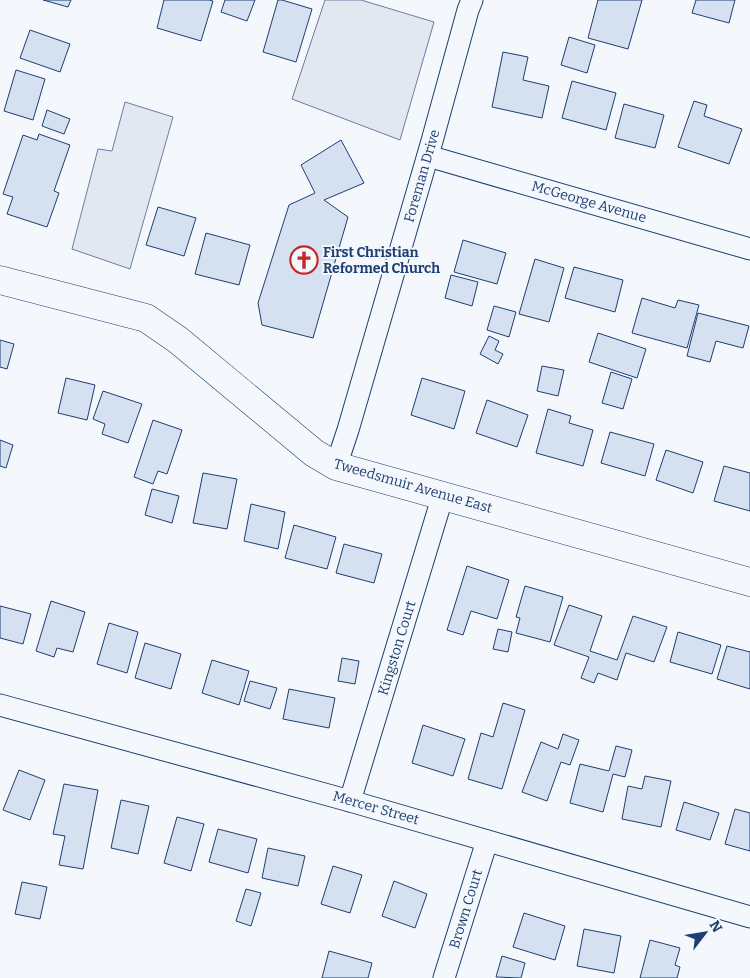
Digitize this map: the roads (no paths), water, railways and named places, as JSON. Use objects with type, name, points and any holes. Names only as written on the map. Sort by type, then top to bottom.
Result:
[{"type":"street","name":"Foreman Drive","points":[[336,466],[472,0]]},
{"type":"street","name":"McGeorge Avenue","points":[[428,156],[750,249]]},
{"type":"street","name":"Tweedsmuir Avenue East","points":[[0,280],[146,318],[178,340],[314,453],[336,466],[750,582]]},
{"type":"street","name":"Kingston Court","points":[[350,801],[443,495]]},
{"type":"street","name":"Mercer Street","points":[[0,705],[350,801],[750,917]]},
{"type":"street","name":"Brown Court","points":[[444,978],[487,841]]},
{"type":"place","name":"First Christian Reformed Church","points":[[304,260]]}]
